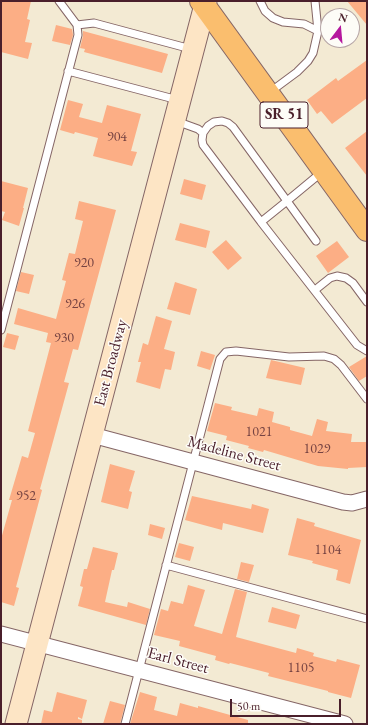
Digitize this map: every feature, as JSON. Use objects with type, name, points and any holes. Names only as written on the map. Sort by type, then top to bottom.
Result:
[{"type":"main road","name":"SR 51","points":[[204,3],[367,230]]},
{"type":"street","name":"East Broadway","points":[[16,724],[175,121],[204,3]]},
{"type":"street","name":"Madeline Street","points":[[92,435],[343,502],[352,503],[367,499]]},
{"type":"street","name":"Earl Street","points":[[1,634],[345,724]]},
{"type":"lane","points":[[1,330],[78,35],[77,25],[59,1]]},
{"type":"lane","points":[[260,1],[265,11],[273,18],[283,22],[304,24],[318,31]]},
{"type":"lane","points":[[268,93],[297,72],[308,61],[313,53],[318,31],[315,1]]},
{"type":"lane","points":[[77,25],[94,23],[193,50]]},
{"type":"lane","points":[[68,71],[180,100]]},
{"type":"lane","points":[[175,121],[198,129],[204,133]]},
{"type":"lane","points":[[316,241],[233,127],[222,121],[214,122],[208,126],[202,140],[203,145],[357,345],[367,352]]},
{"type":"lane","points":[[261,222],[324,170]]},
{"type":"lane","points":[[315,290],[330,278],[337,276],[346,278],[353,283],[367,302]]},
{"type":"lane","points":[[124,724],[220,358],[226,352],[236,351],[289,357],[324,356],[334,359],[341,366],[367,399]]},
{"type":"lane","points":[[166,565],[367,619]]},
{"type":"building","points":[[1,1],[31,1],[27,19],[30,20],[25,42],[32,43],[28,59],[1,52]]},
{"type":"building","points":[[347,1],[367,1],[367,25],[360,17],[360,8],[353,8]]},
{"type":"building","points":[[56,25],[72,29],[73,35],[70,45],[52,41]]},
{"type":"building","points":[[83,31],[168,54],[162,73],[84,52],[85,49],[80,48]]},
{"type":"building","points":[[367,60],[367,98],[332,124],[321,111],[317,114],[307,100],[336,78],[338,81]]},
{"type":"building","points":[[68,100],[83,104],[79,117],[102,123],[107,105],[141,114],[131,151],[137,152],[132,166],[93,156],[98,138],[60,130]]},
{"type":"building","points":[[367,131],[367,176],[345,148]]},
{"type":"building","points":[[184,179],[206,185],[202,200],[180,194]]},
{"type":"building","points":[[1,181],[28,188],[19,226],[2,220],[5,212],[1,211]]},
{"type":"building","points":[[79,201],[116,210],[78,350],[73,349],[64,382],[69,383],[40,489],[42,490],[16,587],[19,588],[14,606],[1,602],[1,539],[12,500],[9,500],[22,456],[28,458],[35,433],[28,431],[51,343],[46,342],[48,333],[14,324],[18,308],[56,319],[66,281],[62,280],[69,253],[75,254],[83,221],[75,219]]},
{"type":"building","points":[[180,223],[210,231],[206,248],[175,240]]},
{"type":"building","points":[[226,240],[242,258],[228,270],[212,252]]},
{"type":"building","points":[[337,241],[349,257],[328,273],[316,256]]},
{"type":"building","points":[[21,272],[34,275],[29,294],[16,291]]},
{"type":"building","points":[[175,282],[197,289],[190,315],[167,309]]},
{"type":"building","points":[[156,316],[172,321],[164,349],[175,352],[171,370],[165,369],[160,389],[136,382],[141,362],[138,362],[143,343],[148,345]]},
{"type":"building","points":[[7,333],[19,336],[15,350],[3,347]]},
{"type":"building","points":[[201,351],[215,355],[210,370],[197,366]]},
{"type":"building","points":[[367,356],[367,376],[359,381],[349,367]]},
{"type":"building","points":[[271,360],[305,368],[301,385],[266,378]]},
{"type":"building","points":[[215,403],[232,407],[231,410],[257,416],[259,408],[274,412],[272,422],[290,427],[290,430],[312,436],[317,419],[328,422],[326,431],[352,434],[351,442],[367,442],[367,467],[348,469],[318,466],[264,450],[263,452],[248,448],[249,446],[226,440],[227,436],[207,431]]},
{"type":"building","points":[[110,464],[135,471],[129,491],[132,492],[128,509],[101,502]]},
{"type":"building","points":[[192,496],[251,509],[252,504],[269,509],[263,533],[223,523],[222,530],[185,520]]},
{"type":"building","points":[[297,518],[315,523],[314,526],[361,540],[350,584],[336,580],[338,570],[312,563],[313,561],[288,555]]},
{"type":"building","points":[[150,524],[165,528],[162,539],[148,535]]},
{"type":"building","points":[[179,543],[194,547],[190,561],[175,557]]},
{"type":"building","points":[[93,547],[118,553],[114,570],[112,570],[105,602],[127,607],[128,602],[150,609],[146,625],[78,606],[83,587],[80,586],[84,569],[87,569]]},
{"type":"building","points":[[241,562],[254,565],[249,582],[237,579]]},
{"type":"building","points":[[188,585],[205,590],[194,626],[222,634],[235,589],[247,592],[236,637],[296,653],[297,648],[314,653],[313,656],[336,662],[337,659],[360,665],[351,698],[268,676],[269,673],[215,660],[216,656],[179,646],[180,641],[154,635],[161,609],[168,611],[171,601],[183,604]]},
{"type":"building","points":[[272,607],[300,615],[296,629],[268,622]]},
{"type":"building","points":[[57,692],[87,700],[82,719],[78,717],[78,719],[82,720],[82,724],[41,724],[44,710],[52,712]]},
{"type":"building","points":[[140,692],[157,697],[154,710],[177,716],[180,703],[198,708],[198,706],[248,720],[248,724],[130,724]]},
{"type":"building","points":[[110,701],[125,705],[120,724],[103,724]]}]
